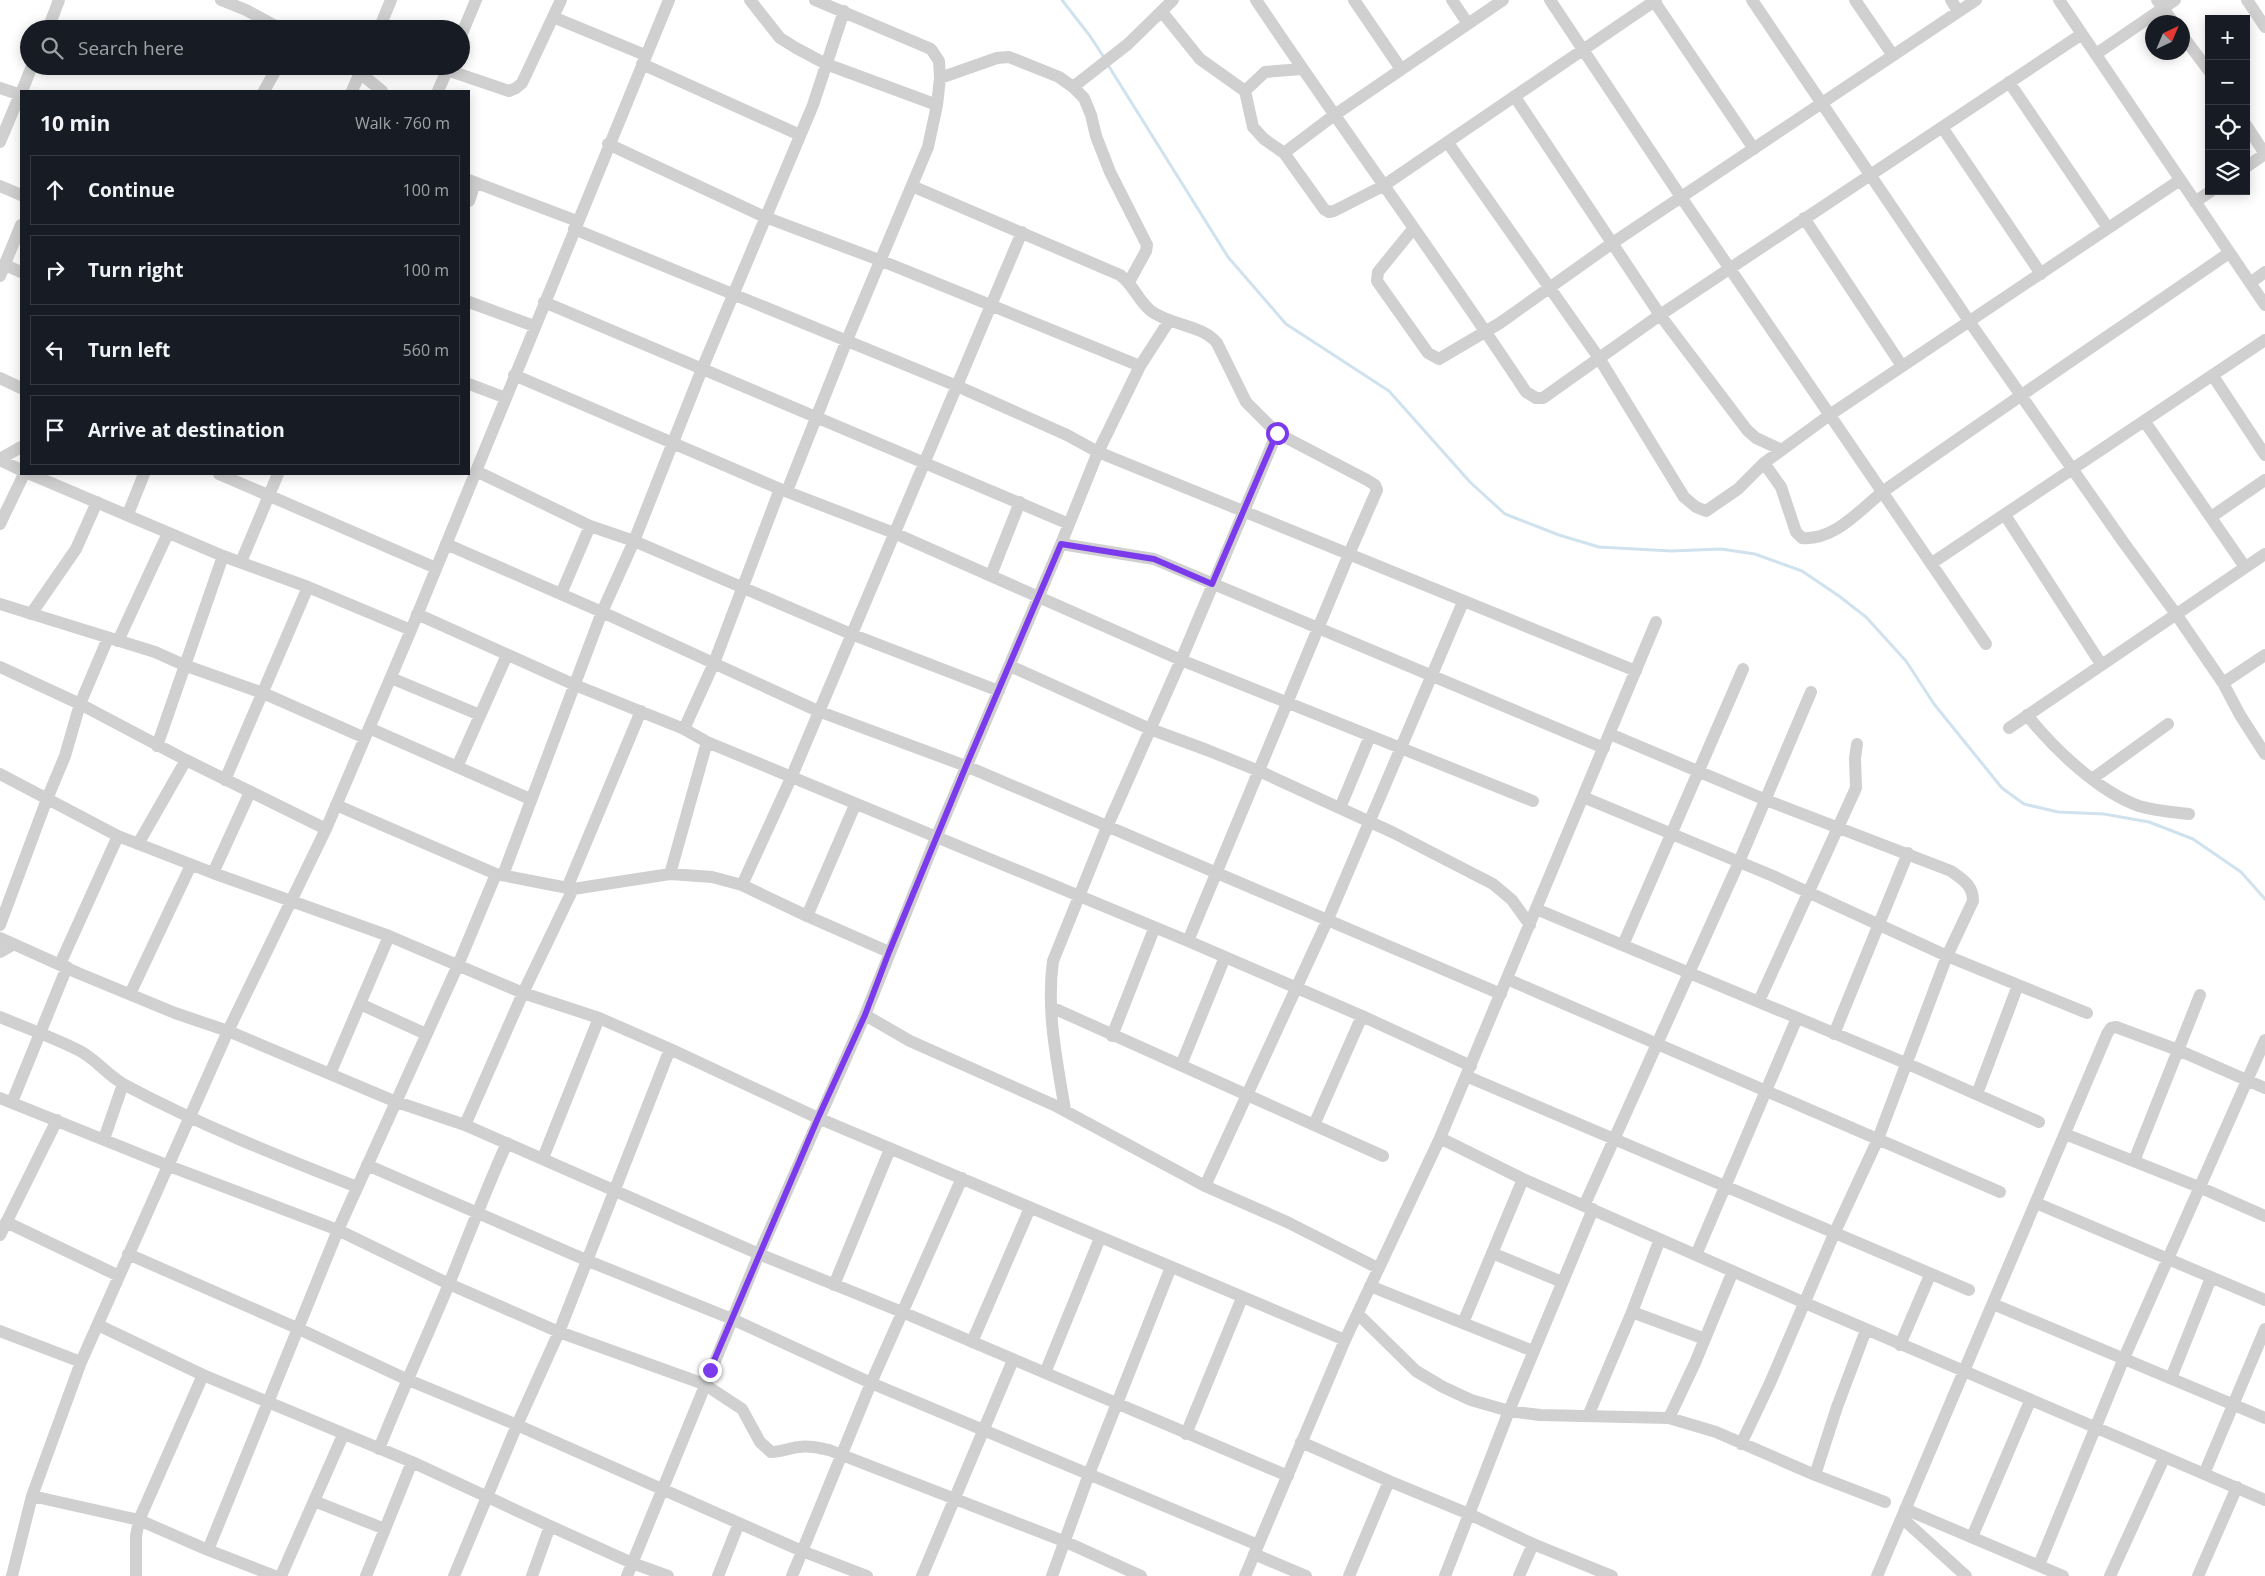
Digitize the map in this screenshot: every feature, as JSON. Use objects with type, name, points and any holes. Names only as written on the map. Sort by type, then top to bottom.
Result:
[{"type":"street","points":[[51,20],[59,0]]},
{"type":"street","points":[[221,0],[264,20]]},
{"type":"street","points":[[383,20],[391,0]]},
{"type":"street","points":[[468,20],[476,0]]},
{"type":"street","points":[[467,75],[509,91],[516,88],[522,83],[561,0]]},
{"type":"street","points":[[669,0],[608,144],[506,398],[470,474],[590,526],[634,541],[742,586],[851,634],[999,691]]},
{"type":"street","points":[[750,0],[780,38],[826,64],[937,105]]},
{"type":"street","points":[[684,729],[714,663],[742,586],[817,418],[847,340],[882,261],[928,147],[937,105],[940,78],[938,61],[931,49],[815,0]]},
{"type":"street","points":[[1073,87],[1128,44],[1173,0]]},
{"type":"street","points":[[1256,0],[1333,116],[1485,330],[1526,392],[1536,398],[1543,398],[1660,315],[2082,34]]},
{"type":"street","points":[[1354,0],[1401,69]]},
{"type":"street","points":[[1452,0],[1468,24]]},
{"type":"street","points":[[1284,153],[1333,116],[1503,0]]},
{"type":"street","points":[[1550,0],[1681,197],[1831,414],[1986,644]]},
{"type":"street","points":[[1752,0],[1969,321],[2223,683],[2240,715],[2265,754]]},
{"type":"street","points":[[1855,0],[1892,54]]},
{"type":"street","points":[[1413,229],[1378,272],[1376,281],[1428,353],[1434,358],[1439,359],[1485,330],[1500,323],[1611,244],[1754,149],[1892,54],[1955,5],[1976,0]]},
{"type":"street","points":[[2059,0],[2265,305]]},
{"type":"street","points":[[2096,54],[2160,4],[2175,0]]},
{"type":"street","points":[[2247,0],[2265,27]]},
{"type":"street","points":[[1162,12],[1200,59],[1245,91],[1253,127],[1272,146],[1284,153],[1324,209],[1329,212],[1383,186],[1655,1],[1754,149]]},
{"type":"street","points":[[2160,4],[2168,15]]},
{"type":"street","points":[[208,1550],[338,1230],[394,1101],[500,874],[602,612],[634,541],[702,369],[813,105],[844,11]]},
{"type":"street","points":[[553,17],[800,135]]},
{"type":"street","points":[[2190,46],[2205,66]]},
{"type":"street","points":[[940,78],[997,58],[1009,57],[1059,77],[1084,98],[1110,172],[1147,245],[1146,251],[1129,282]]},
{"type":"street","points":[[1245,91],[1264,72],[1302,69]]},
{"type":"street","points":[[22,90],[28,75]]},
{"type":"street","points":[[265,90],[273,75]]},
{"type":"street","points":[[352,90],[360,75]]},
{"type":"street","points":[[367,75],[381,90]]},
{"type":"street","points":[[438,90],[445,75]]},
{"type":"street","points":[[2009,82],[2108,228]]},
{"type":"street","points":[[0,88],[20,93]]},
{"type":"street","points":[[0,142],[20,95]]},
{"type":"street","points":[[1515,97],[1660,315],[1747,430],[1756,438],[1782,450]]},
{"type":"street","points":[[1942,127],[2041,274]]},
{"type":"street","points":[[2250,131],[2265,154],[2250,164]]},
{"type":"street","points":[[1448,143],[1599,358],[1684,497],[1696,507],[1706,511],[1738,489],[1764,463],[1831,414],[2180,180]]},
{"type":"street","points":[[608,144],[765,217],[882,261],[1140,366]]},
{"type":"street","points":[[470,194],[472,181],[732,296],[847,340],[957,386],[1067,435],[1098,452],[1636,672]]},
{"type":"street","points":[[0,186],[20,195]]},
{"type":"street","points":[[912,186],[1120,276],[1129,282],[1140,300],[1152,311],[1169,321],[1211,336],[1217,343],[1246,402],[1277,433],[1375,485],[1377,490],[1188,941]]},
{"type":"street","points":[[2195,202],[2205,195]]},
{"type":"street","points":[[1804,218],[1902,366]]},
{"type":"street","points":[[20,227],[2,270],[20,272]]},
{"type":"street","points":[[742,885],[791,778],[923,462],[1022,232]]},
{"type":"street","points":[[1764,463],[1781,487],[1796,532],[1802,538],[1821,537],[1842,525],[1882,492],[2230,253]]},
{"type":"street","points":[[2250,283],[2265,272]]},
{"type":"street","points":[[470,302],[534,326]]},
{"type":"street","points":[[544,302],[1069,524]]},
{"type":"street","points":[[627,1576],[704,1384],[818,1118],[865,1015],[936,838],[1010,666],[1098,452],[1140,366],[1169,321]]},
{"type":"street","points":[[1932,563],[2074,470],[2265,340]]},
{"type":"street","points":[[514,375],[784,490],[894,533],[1181,660],[1533,801]]},
{"type":"street","points":[[2213,376],[2265,456]]},
{"type":"street","points":[[0,378],[20,388]]},
{"type":"street","points":[[470,384],[506,398]]},
{"type":"street","points":[[2145,422],[2245,567]]},
{"type":"street","points":[[1065,1110],[1051,1007],[1050,982],[1053,961],[1107,827],[1181,660],[1277,433]]},
{"type":"street","points":[[0,459],[20,448]]},
{"type":"street","points":[[0,459],[20,469]]},
{"type":"street","points":[[0,524],[24,475]]},
{"type":"street","points":[[32,475],[128,514],[223,556],[308,586],[411,630]]},
{"type":"street","points":[[128,514],[144,475]]},
{"type":"street","points":[[221,475],[436,568]]},
{"type":"street","points":[[241,562],[278,475]]},
{"type":"street","points":[[12,1576],[32,1496],[81,1362],[228,1031],[293,901],[326,829],[418,614],[446,544],[470,475]]},
{"type":"street","points":[[2210,517],[2265,480]]},
{"type":"street","points":[[31,614],[76,549],[96,502]]},
{"type":"street","points":[[991,575],[1020,502]]},
{"type":"street","points":[[2005,515],[2102,664]]},
{"type":"street","points":[[561,594],[590,526]]},
{"type":"street","points":[[0,925],[47,799],[66,756],[80,704],[168,533]]},
{"type":"street","points":[[446,544],[602,612],[818,711],[966,766],[1501,994]]},
{"type":"street","points":[[1061,544],[1154,559],[1604,748]]},
{"type":"street","points":[[2009,728],[2265,554]]},
{"type":"street","points":[[157,746],[223,556]]},
{"type":"street","points":[[225,780],[308,586]]},
{"type":"street","points":[[1204,1186],[1328,919],[1463,602]]},
{"type":"street","points":[[0,604],[155,652],[184,665],[457,767],[530,799]]},
{"type":"street","points":[[418,614],[507,655],[684,729],[707,742],[791,778],[1188,941],[1362,1016],[1468,1071],[1615,1138],[1834,1234],[1969,1290]]},
{"type":"street","points":[[1245,1576],[1345,1340],[1440,1138],[1656,622]]},
{"type":"street","points":[[457,767],[507,655]]},
{"type":"street","points":[[2223,683],[2265,655]]},
{"type":"street","points":[[1010,666],[1150,729],[1259,771],[1370,821],[1493,884],[1512,900],[1530,925]]},
{"type":"street","points":[[0,667],[80,704],[157,746],[326,829]]},
{"type":"street","points":[[1623,945],[1670,833],[1743,669]]},
{"type":"street","points":[[391,678],[480,715]]},
{"type":"street","points":[[1445,1576],[1562,1282],[1615,1138],[1739,862],[1811,692]]},
{"type":"street","points":[[465,1125],[570,888],[640,711]]},
{"type":"street","points":[[2027,715],[2045,737],[2112,793],[2140,806],[2189,814]]},
{"type":"street","points":[[2092,778],[2168,724]]},
{"type":"street","points":[[1610,734],[1766,800],[1908,853],[1951,872],[1970,886],[1973,893],[1973,901],[1947,956],[1908,1064],[1878,1139],[1834,1234],[1753,1421],[1741,1444]]},
{"type":"street","points":[[1340,808],[1370,736]]},
{"type":"street","points":[[670,874],[707,742]]},
{"type":"street","points":[[1759,1001],[1856,788],[1855,758],[1857,744]]},
{"type":"street","points":[[138,844],[186,760]]},
{"type":"street","points":[[0,774],[118,836],[213,873],[389,936],[523,993],[599,1018],[818,1118],[1345,1340]]},
{"type":"street","points":[[213,873],[250,792]]},
{"type":"street","points":[[1583,798],[1810,892],[1947,956],[2087,1013]]},
{"type":"street","points":[[336,805],[500,874],[570,888],[670,874],[712,877],[742,885],[889,952]]},
{"type":"street","points":[[807,916],[855,805]]},
{"type":"street","points":[[12,1102],[40,1035],[64,965],[118,836]]},
{"type":"street","points":[[1834,1034],[1908,853]]},
{"type":"street","points":[[130,994],[192,865]]},
{"type":"street","points":[[1536,909],[1908,1064],[2039,1122]]},
{"type":"street","points":[[1112,1036],[1154,928]]},
{"type":"street","points":[[330,1074],[389,936]]},
{"type":"street","points":[[0,938],[130,994],[228,1031],[394,1101],[465,1125],[759,1254],[902,1312],[1288,1476]]},
{"type":"street","points":[[0,952],[14,944]]},
{"type":"street","points":[[1181,1065],[1225,957]]},
{"type":"street","points":[[1507,979],[1657,1042],[2000,1192]]},
{"type":"street","points":[[1977,1094],[2018,985]]},
{"type":"street","points":[[2134,1162],[2200,994]]},
{"type":"street","points":[[360,1004],[426,1034]]},
{"type":"street","points":[[1051,1007],[1383,1156]]},
{"type":"street","points":[[865,1015],[910,1041],[1065,1110],[1204,1186],[1287,1222],[1378,1268]]},
{"type":"street","points":[[0,1016],[80,1051],[98,1063],[110,1076],[123,1084],[190,1117],[240,1140],[357,1187]]},
{"type":"street","points":[[1314,1125],[1362,1016]]},
{"type":"street","points":[[543,1158],[599,1018]]},
{"type":"street","points":[[1696,1255],[1797,1018]]},
{"type":"street","points":[[1877,1576],[2111,1028],[2116,1027],[2178,1050],[2265,1088]]},
{"type":"street","points":[[2039,1565],[2124,1358],[2265,1040]]},
{"type":"street","points":[[454,1576],[517,1425],[559,1332],[670,1049]]},
{"type":"street","points":[[104,1139],[123,1084]]},
{"type":"street","points":[[0,1098],[169,1166],[338,1230],[449,1284],[559,1332],[704,1384],[742,1409],[760,1442],[770,1452],[781,1452],[798,1447],[813,1446],[841,1455],[1066,1542],[1141,1576]]},
{"type":"street","points":[[0,1234],[6,1214],[57,1120]]},
{"type":"street","points":[[2065,1134],[2199,1187],[2265,1216]]},
{"type":"street","points":[[1440,1138],[1523,1179],[1900,1345],[2265,1500]]},
{"type":"street","points":[[379,1449],[406,1379],[449,1284],[476,1212],[507,1143]]},
{"type":"street","points":[[834,1285],[890,1149]]},
{"type":"street","points":[[367,1165],[586,1260],[732,1319],[872,1383],[1088,1474],[1256,1549],[1306,1576]]},
{"type":"street","points":[[792,1576],[902,1312],[962,1178]]},
{"type":"street","points":[[1463,1323],[1523,1179]]},
{"type":"street","points":[[2036,1203],[2265,1300]]},
{"type":"street","points":[[972,1342],[1030,1208]]},
{"type":"street","points":[[6,1214],[119,1276]]},
{"type":"street","points":[[1045,1373],[1100,1238]]},
{"type":"street","points":[[1588,1416],[1632,1312],[1660,1239]]},
{"type":"street","points":[[1492,1253],[1562,1282]]},
{"type":"street","points":[[128,1254],[297,1328],[406,1379],[517,1425],[802,1551],[867,1576]]},
{"type":"street","points":[[1052,1576],[1066,1542],[1088,1474],[1170,1267]]},
{"type":"street","points":[[1669,1418],[1706,1338],[1733,1271]]},
{"type":"street","points":[[1900,1345],[1930,1275]]},
{"type":"street","points":[[2171,1378],[2212,1278]]},
{"type":"street","points":[[1370,1286],[1533,1351]]},
{"type":"street","points":[[1186,1434],[1242,1298]]},
{"type":"street","points":[[1993,1304],[2265,1418]]},
{"type":"street","points":[[1632,1312],[1706,1338]]},
{"type":"street","points":[[1358,1314],[1416,1371],[1443,1387],[1471,1400],[1509,1412],[1669,1418],[1716,1432],[1815,1475],[1885,1502]]},
{"type":"street","points":[[98,1325],[203,1376],[412,1462],[632,1563],[668,1576]]},
{"type":"street","points":[[2204,1474],[2265,1329]]},
{"type":"street","points":[[1815,1475],[1837,1407],[1866,1330]]},
{"type":"street","points":[[0,1331],[81,1362]]},
{"type":"street","points":[[922,1576],[1013,1360]]},
{"type":"street","points":[[136,1576],[136,1536],[139,1520],[203,1376]]},
{"type":"street","points":[[1972,1537],[2030,1401]]},
{"type":"street","points":[[281,1576],[343,1435]]},
{"type":"street","points":[[1301,1442],[1606,1575]]},
{"type":"street","points":[[2110,1576],[2164,1458]]},
{"type":"street","points":[[366,1576],[412,1462]]},
{"type":"street","points":[[1349,1576],[1389,1481]]},
{"type":"street","points":[[2198,1576],[2237,1487]]},
{"type":"street","points":[[32,1496],[139,1520],[275,1576]]},
{"type":"street","points":[[314,1500],[385,1529]]},
{"type":"street","points":[[1904,1514],[1972,1537],[2063,1576]]},
{"type":"street","points":[[1904,1514],[1966,1576]]},
{"type":"street","points":[[718,1576],[739,1523]]},
{"type":"street","points":[[532,1576],[550,1526]]},
{"type":"street","points":[[1518,1576],[1533,1544]]},
{"type":"street","points":[[240,1563],[250,1576]]},
{"type":"waterway","points":[[1062,0],[1105,59]]},
{"type":"waterway","points":[[1108,65],[1228,257],[1286,324],[1389,391],[1470,482],[1505,514],[1559,535],[1599,547],[1671,551],[1721,549],[1755,554],[1802,571],[1866,617],[1906,661],[1934,704],[2002,788],[2024,804],[2058,812],[2104,814],[2149,822],[2193,839],[2241,872],[2265,899]]},
{"type":"route","points":[[710,1370],[818,1118],[865,1015],[966,766],[1061,544],[1154,559],[1212,584],[1277,433]]}]
